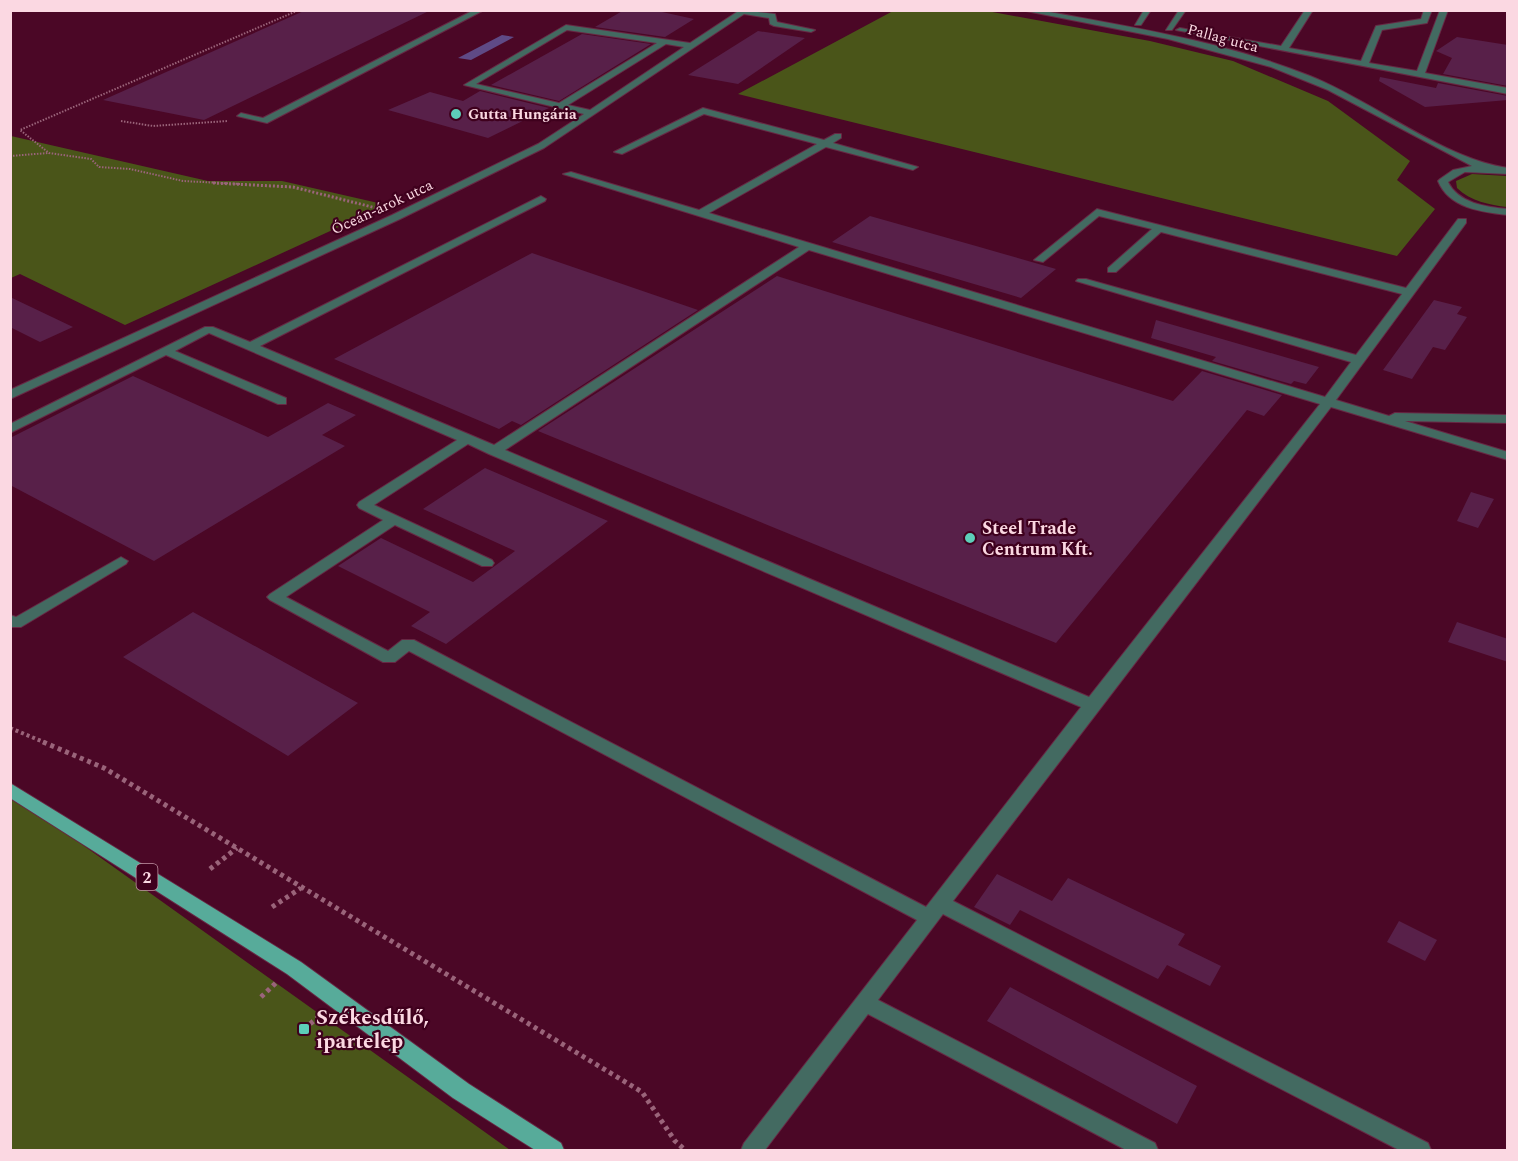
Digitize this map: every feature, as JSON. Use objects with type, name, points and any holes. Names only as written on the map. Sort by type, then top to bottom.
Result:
[{"type":"main road","name":"2","points":[[10,789],[294,968],[461,1090],[553,1150]]},
{"type":"street","points":[[241,116],[264,121],[481,10]]},
{"type":"street","name":"Pallag utca","points":[[1023,10],[1180,40],[1266,63],[1308,77],[1402,128]]},
{"type":"street","name":"Pallag utca","points":[[1071,10],[1508,91]]},
{"type":"street","points":[[1138,23],[1148,10]]},
{"type":"street","points":[[1169,28],[1183,10]]},
{"type":"street","points":[[1282,49],[1290,42],[1310,10]]},
{"type":"street","points":[[1364,64],[1379,28],[1424,21],[1428,10]]},
{"type":"street","points":[[1420,74],[1444,10]]},
{"type":"street","points":[[745,11],[772,16],[774,24],[811,30]]},
{"type":"street","name":"Óceán-árok utca","points":[[10,395],[396,217],[541,146],[745,11]]},
{"type":"street","points":[[592,112],[559,107],[468,85],[566,27],[692,46]]},
{"type":"street","points":[[559,107],[666,41]]},
{"type":"street","points":[[619,152],[703,111],[913,167]]},
{"type":"street","points":[[1402,128],[1445,167],[1460,171],[1487,169],[1507,171]]},
{"type":"street","points":[[1402,128],[1487,169]]},
{"type":"street","points":[[700,214],[838,136]]},
{"type":"street","points":[[1445,167],[1444,188],[1452,195],[1466,202],[1506,213]]},
{"type":"street","points":[[568,174],[1508,456]]},
{"type":"street","points":[[250,347],[541,199]]},
{"type":"street","points":[[1039,260],[1097,212],[1409,292]]},
{"type":"street","points":[[752,1150],[1092,705],[1328,402],[1462,221]]},
{"type":"street","points":[[1112,270],[1159,228]]},
{"type":"street","points":[[494,451],[808,246]]},
{"type":"street","points":[[1082,281],[1359,360]]},
{"type":"street","points":[[10,429],[209,329],[1092,705]]},
{"type":"street","points":[[166,351],[282,401]]},
{"type":"street","points":[[1374,416],[1502,419],[1508,428]]},
{"type":"street","points":[[467,439],[364,505],[487,563]]},
{"type":"street","points":[[394,519],[275,597],[389,658],[408,644],[935,911],[1420,1150]]},
{"type":"street","points":[[10,620],[16,623],[121,561]]},
{"type":"street","points":[[865,1003],[1147,1150]]},
{"type":"path","points":[[48,153],[20,130],[299,10]]},
{"type":"path","points":[[121,121],[153,126],[193,125],[224,122],[241,116]]},
{"type":"path","points":[[10,156],[48,153],[91,159],[99,166],[130,169],[183,181],[293,187],[370,206],[396,217]]},
{"type":"path","points":[[10,728],[104,768],[642,1092],[675,1141],[685,1150]]},
{"type":"path","points":[[210,869],[237,848]]},
{"type":"path","points":[[272,907],[301,888]]},
{"type":"green space","points":[[893,11],[987,11],[1150,41],[1233,61],[1328,101],[1410,161],[1397,180],[1435,209],[1397,256],[738,94]]},
{"type":"green space","points":[[11,136],[208,181],[282,181],[387,205],[125,325],[20,274],[11,278]]},
{"type":"green space","points":[[1472,174],[1507,176],[1507,207],[1487,204],[1457,188],[1456,181]]},
{"type":"green space","points":[[10,793],[510,1150],[11,1150]]},
{"type":"shaded area","points":[[502,35],[514,37],[471,60],[458,58]]},
{"type":"building","points":[[306,10],[431,10],[204,120],[103,100]]},
{"type":"building","points":[[624,10],[653,10],[694,19],[665,37],[595,27]]},
{"type":"building","points":[[758,31],[805,38],[738,84],[688,75]]},
{"type":"building","points":[[582,34],[651,44],[559,101],[491,85]]},
{"type":"building","points":[[1457,37],[1508,45],[1508,86],[1443,74],[1452,58],[1436,51]]},
{"type":"building","points":[[1380,77],[1436,88],[1438,83],[1508,96],[1508,100],[1425,107],[1379,81]]},
{"type":"building","points":[[480,91],[549,108],[488,138],[388,110],[430,92],[463,101]]},
{"type":"building","points":[[870,216],[1056,269],[1021,298],[832,242]]},
{"type":"building","points":[[532,253],[698,310],[521,425],[512,421],[499,429],[334,359]]},
{"type":"building","name":"Steel Trade Centrum Kft.","points":[[777,276],[1173,401],[1202,371],[1282,395],[1264,416],[1247,410],[1056,643],[538,431]]},
{"type":"building","points":[[10,297],[73,327],[40,342],[10,327]]},
{"type":"building","points":[[1434,300],[1462,307],[1457,314],[1467,317],[1445,350],[1433,347],[1412,379],[1383,370]]},
{"type":"building","points":[[1156,320],[1319,367],[1306,384],[1294,381],[1291,384],[1212,361],[1216,357],[1151,338]]},
{"type":"building","points":[[133,376],[268,437],[328,403],[356,415],[322,435],[345,446],[154,561],[10,485],[10,438]]},
{"type":"building","points":[[485,468],[608,521],[446,644],[411,626],[430,612],[338,566],[381,538],[473,582],[515,551],[423,509]]},
{"type":"building","points":[[1471,492],[1494,499],[1478,528],[1457,521]]},
{"type":"building","points":[[193,612],[358,703],[288,756],[123,657]]},
{"type":"building","points":[[1457,622],[1508,639],[1508,662],[1448,642]]},
{"type":"building","points":[[997,874],[1052,901],[1068,878],[1185,934],[1178,945],[1221,966],[1210,986],[1167,965],[1158,979],[1020,910],[1010,925],[974,907]]},
{"type":"building","points":[[1399,921],[1437,940],[1425,961],[1387,942]]},
{"type":"building","points":[[1010,987],[1197,1086],[1177,1124],[987,1021]]},
{"type":"place","name":"Gutta Hungária","points":[[456,114]]},
{"type":"place","name":"Steel Trade Centrum Kft.","points":[[970,538]]},
{"type":"place","name":"Székesdűlő, ipartelep","points":[[304,1029]]}]
